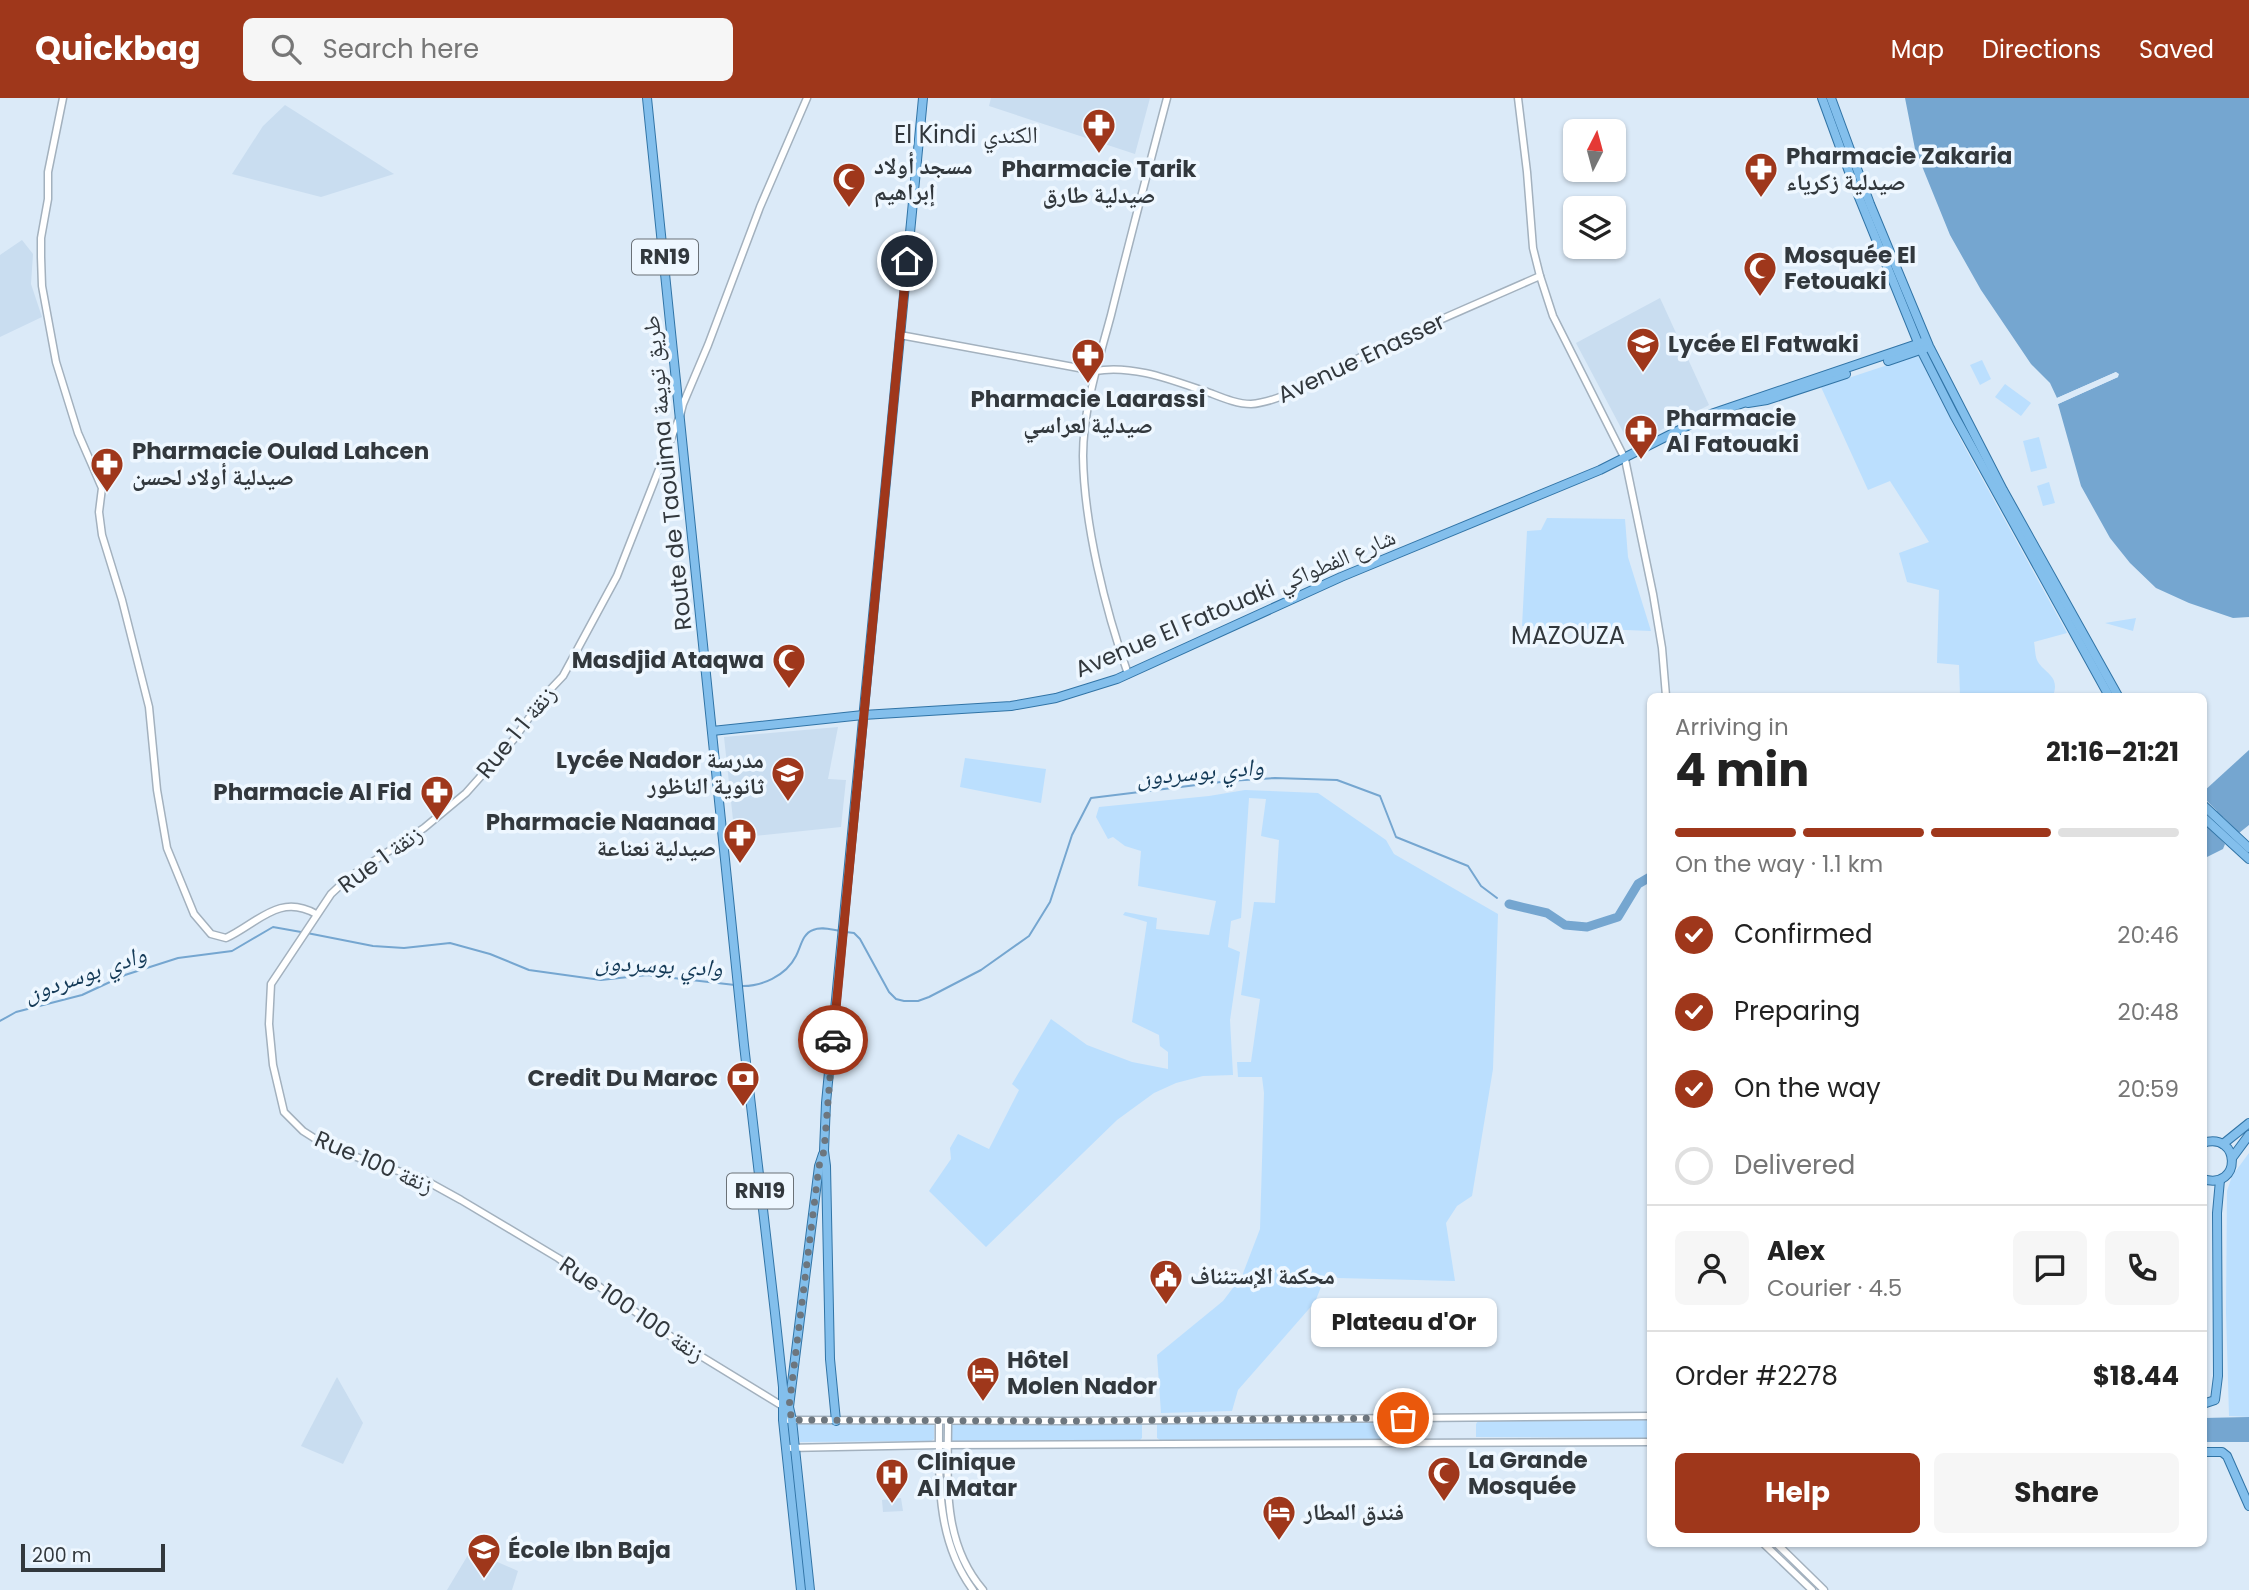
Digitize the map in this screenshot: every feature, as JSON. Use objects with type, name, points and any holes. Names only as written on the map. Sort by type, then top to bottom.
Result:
[{"type":"main road","name":"Route de Taouima طريق تويمة","points":[[648,98],[737,977],[788,1420]]},
{"type":"main road","points":[[836,1421],[830,1359],[824,1151],[923,98]]},
{"type":"main road","points":[[1822,98],[1852,180],[1954,415],[2107,693]]},
{"type":"main road","points":[[1830,98],[1924,345],[2116,693]]},
{"type":"main road","name":"Avenue El Fatouaki شارع الفطواكي","points":[[712,731],[863,715],[1012,706],[1085,691],[1340,577],[1625,459],[1711,414],[1745,403],[1753,397],[1924,345]]},
{"type":"main road","points":[[2207,809],[2244,847],[2249,859]]},
{"type":"main road","points":[[2207,820],[2244,847]]},
{"type":"main road","points":[[2223,1144],[2249,1123]]},
{"type":"main road","points":[[2207,1180],[2220,1180],[2229,1172],[2232,1158],[2249,1135]]},
{"type":"main road","points":[[2207,1142],[2223,1144],[2232,1158]]},
{"type":"main road","points":[[786,1407],[819,1166],[824,1151]]},
{"type":"main road","points":[[2207,1403],[2215,1400],[2218,1376],[2217,1213],[2220,1180]]},
{"type":"main road","name":"RN19","points":[[788,1420],[810,1590]]},
{"type":"main road","name":"RN19","points":[[791,1447],[802,1590]]},
{"type":"main road","points":[[2207,1452],[2227,1455],[2249,1506]]},
{"type":"street","points":[[63,98],[48,172],[48,198],[41,238],[42,286],[60,376],[78,433],[102,486],[99,512],[102,536],[122,600],[149,707],[157,790],[167,848],[194,914],[211,934],[226,938],[262,914],[295,906],[316,914]]},
{"type":"street","points":[[680,416],[761,207],[807,98]]},
{"type":"street","points":[[1128,674],[1097,562],[1085,480],[1084,439],[1095,371],[1167,98]]},
{"type":"street","points":[[1518,98],[1533,248],[1553,316],[1625,459],[1653,594],[1666,693]]},
{"type":"street","name":"Avenue Enasser","points":[[900,335],[1095,371],[1117,368],[1164,378],[1241,403],[1260,403],[1297,389],[1380,347],[1540,276]]},
{"type":"street","name":"Rue 1 زنقة 1","points":[[470,789],[514,739],[562,676],[581,645],[617,576],[680,416]]},
{"type":"street","name":"Rue زنقة 1","points":[[301,938],[316,914],[342,883],[424,828],[470,789]]},
{"type":"street","name":"Rue 100 زنقة","points":[[301,938],[269,990],[273,1065],[284,1112],[303,1131],[325,1144],[366,1161],[424,1179],[476,1209]]},
{"type":"street","name":"Rue 100 زنقة 100","points":[[476,1209],[558,1258],[686,1347],[786,1407]]},
{"type":"street","points":[[788,1420],[1647,1416]]},
{"type":"street","points":[[939,1421],[941,1506],[946,1536],[958,1567],[973,1590]]},
{"type":"street","points":[[948,1421],[948,1506],[953,1535],[965,1566],[982,1590]]},
{"type":"street","points":[[791,1447],[1647,1442]]},
{"type":"street","points":[[1767,1547],[1812,1590]]},
{"type":"street","points":[[1780,1547],[1824,1590]]},
{"type":"shaded area","points":[[991,98],[1150,98],[1135,154],[989,106]]},
{"type":"shaded area","points":[[1905,98],[2249,98],[2249,617],[2233,618],[2156,588],[2130,563],[2110,538],[2081,486],[2058,404],[2118,377],[2116,372],[2057,398],[2050,383],[2031,364],[1981,290],[1950,235],[1915,149]]},
{"type":"shaded area","points":[[285,105],[394,174],[321,197],[232,174],[263,126]]},
{"type":"shaded area","points":[[22,240],[33,254],[31,284],[42,317],[0,337],[0,255]]},
{"type":"shaded area","name":"Lycée El Fatwaki","points":[[1660,298],[1709,405],[1636,443],[1628,441],[1576,343]]},
{"type":"shaded area","points":[[1918,355],[1963,444],[2067,633],[2034,642],[2037,660],[2055,683],[2054,693],[1960,693],[1959,665],[1937,663],[1939,590],[1907,582],[1899,553],[1929,542],[1890,481],[1868,490],[1821,387]]},
{"type":"shaded area","points":[[1982,360],[1991,379],[1980,385],[1970,365]]},
{"type":"shaded area","points":[[2005,384],[2031,403],[2021,416],[1995,397]]},
{"type":"shaded area","points":[[2039,437],[2047,468],[2031,472],[2023,441]]},
{"type":"shaded area","points":[[2049,482],[2055,503],[2043,506],[2037,486]]},
{"type":"shaded area","points":[[1547,518],[1625,519],[1628,557],[1651,631],[1522,626],[1527,531],[1541,530]]},
{"type":"shaded area","points":[[2136,618],[2133,631],[2105,623]]},
{"type":"shaded area","name":"Lycée Nador مدرسة ثانوية الناظور","points":[[838,727],[828,779],[846,780],[841,827],[735,838],[724,737]]},
{"type":"shaded area","points":[[2249,750],[2249,825],[2239,833],[2207,801],[2207,788]]},
{"type":"shaded area","points":[[965,758],[1046,769],[1041,803],[960,787]]},
{"type":"shaded area","points":[[1245,790],[1318,793],[1386,840],[1394,854],[1498,914],[1493,1069],[1472,1196],[1457,1206],[1446,1223],[1455,1281],[1338,1278],[1327,1272],[1315,1302],[1238,1390],[1232,1411],[1161,1413],[1157,1355],[1223,1301],[1242,1276],[1260,1229],[1264,1093],[1262,1077],[1238,1077],[1237,1062],[1251,1062],[1260,999],[1241,995],[1254,902],[1275,903],[1279,840],[1261,836],[1266,799],[1249,798],[1241,918],[1231,921],[1228,947],[1240,952],[1230,1020],[1233,1075],[1203,1076],[1176,1083],[1154,1093],[1117,1120],[986,1247],[929,1191],[951,1159],[950,1148],[958,1134],[989,1149],[1019,1090],[1012,1084],[1051,1019],[1087,1045],[1132,1062],[1168,1069],[1168,1052],[1160,1046],[1159,1035],[1132,1022],[1147,922],[1123,915],[1125,912],[1157,918],[1156,929],[1209,935],[1216,901],[1138,886],[1141,851],[1125,846],[1113,837],[1108,839],[1096,817],[1099,807]]},
{"type":"shaded area","points":[[2207,827],[2225,844],[2223,849],[2207,857]]},
{"type":"shaded area","points":[[2249,1153],[2249,1417],[2229,1416],[2226,1312],[2227,1191],[2232,1176]]},
{"type":"shaded area","points":[[337,1377],[363,1423],[343,1464],[301,1446]]},
{"type":"shaded area","points":[[2249,1417],[2249,1442],[2207,1442],[2207,1418]]},
{"type":"shaded area","points":[[1647,1420],[1647,1438],[1476,1437],[1478,1421]]},
{"type":"shaded area","points":[[1397,1421],[1400,1424],[1398,1439],[1157,1438],[1157,1424],[1160,1422]]},
{"type":"shaded area","points":[[1139,1422],[1142,1425],[1140,1440],[950,1440],[951,1423]]},
{"type":"shaded area","points":[[932,1423],[934,1439],[931,1441],[800,1442],[796,1424]]},
{"type":"shaded area","name":"Clinique Al Matar","points":[[901,1498],[903,1511],[883,1512],[882,1500]]},
{"type":"shaded area","name":"École Ibn Baja","points":[[477,1553],[518,1571],[512,1590],[447,1590],[468,1555]]},
{"type":"pier","points":[[2116,372],[2118,377],[2058,404],[2057,398]]},
{"type":"waterway","name":"وادي بوسردون","points":[[846,932],[854,933],[860,939],[889,992],[896,999],[918,1001],[981,970],[1029,936],[1050,902],[1072,835],[1091,798],[1275,778],[1337,780],[1380,796],[1396,837],[1468,866],[1481,886],[1497,898]]},
{"type":"waterway","points":[[2207,825],[2220,814]]},
{"type":"waterway","points":[[1509,904],[1547,913],[1565,925],[1587,927],[1618,917],[1638,884],[1647,879]]},
{"type":"waterway","name":"وادي بوسردون","points":[[0,1021],[16,1012],[82,995],[125,975],[178,958],[232,951],[273,927],[301,932]]},
{"type":"waterway","name":"وادي بوسردون","points":[[740,986],[764,982],[779,975],[792,963],[809,932],[820,928],[841,931]]},
{"type":"waterway","name":"وادي بوسردون","points":[[307,933],[373,946],[404,948],[450,943],[490,954],[529,970],[601,980],[647,975],[735,985]]},
{"type":"way so far","points":[[833,1040],[824,1151],[819,1166],[789,1407],[792,1420],[1403,1418]]},
{"type":"place","name":"Pharmacie Tarik صيدلية طارق","points":[[1099,155]]},
{"type":"place","name":"Pharmacie Zakaria صيدلية زكرياء","points":[[1761,199]]},
{"type":"place","name":"مسجد أولاد إبراهيم","points":[[849,209]]},
{"type":"place","name":"Mosquée El Fetouaki","points":[[1760,298]]},
{"type":"place","name":"Lycée El Fatwaki","points":[[1643,374]]},
{"type":"place","name":"Pharmacie Laarassi صيدلية لعراسي","points":[[1088,385]]},
{"type":"place","name":"Pharmacie Al Fatouaki","points":[[1641,461]]},
{"type":"place","name":"Pharmacie Oulad Lahcen صيدلية أولاد لحسن","points":[[107,494]]},
{"type":"place","name":"Masdjid Ataqwa","points":[[789,690]]},
{"type":"place","name":"Lycée Nador مدرسة ثانوية الناظور","points":[[788,803]]},
{"type":"place","name":"Pharmacie Al Fid","points":[[437,822]]},
{"type":"place","name":"Pharmacie Naanaa صيدلية نعناعة","points":[[740,865]]},
{"type":"place","name":"Credit Du Maroc","points":[[743,1108]]},
{"type":"place","name":"محكمة الإستئناف","points":[[1166,1306]]},
{"type":"place","name":"Hôtel Molen Nador","points":[[983,1403]]},
{"type":"place","name":"Plateau d'Or","points":[[1403,1418]]},
{"type":"place","name":"La Grande Mosquée","points":[[1444,1503]]},
{"type":"place","name":"Clinique Al Matar","points":[[892,1505]]},
{"type":"place","name":"فندق المطار","points":[[1279,1542]]},
{"type":"place","name":"École Ibn Baja","points":[[484,1580]]},
{"type":"district","name":"El Kindi الكندي","points":[[966,135]]},
{"type":"district","name":"MAZOUZA","points":[[1568,636]]},
{"type":"route","points":[[833,1040],[907,261]]}]
